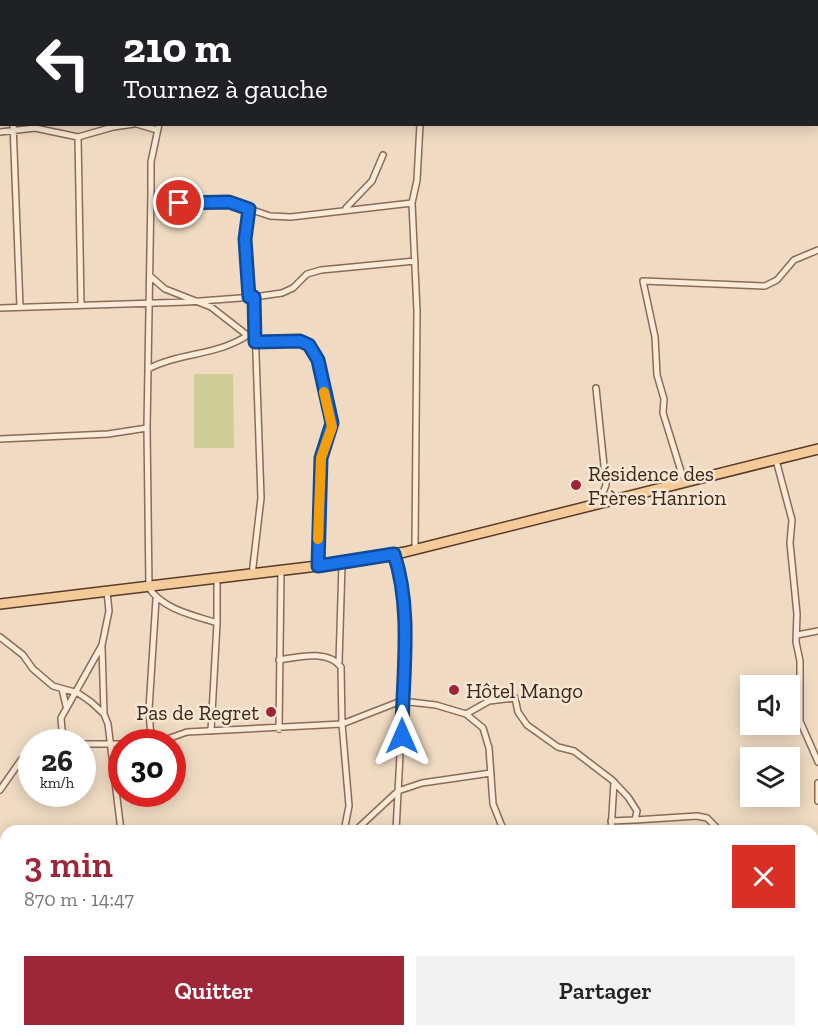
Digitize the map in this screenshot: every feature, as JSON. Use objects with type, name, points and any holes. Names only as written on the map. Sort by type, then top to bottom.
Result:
[{"type":"main road","points":[[0,604],[342,564],[415,549],[818,449]]},
{"type":"street","points":[[0,132],[14,127],[35,128],[78,137],[121,126]]},
{"type":"street","points":[[415,549],[414,398],[418,352],[412,203],[417,180],[420,126]]},
{"type":"street","points":[[14,127],[20,307]]},
{"type":"street","points":[[150,729],[149,709],[156,599],[149,588],[147,428],[152,162],[158,127]]},
{"type":"street","points":[[78,137],[81,304]]},
{"type":"street","points":[[344,209],[356,200],[372,181],[383,155]]},
{"type":"street","points":[[152,201],[192,204],[229,202],[274,216],[301,217],[344,209],[412,203]]},
{"type":"street","points":[[249,209],[245,239],[255,330],[261,498],[252,575]]},
{"type":"street","points":[[684,481],[663,413],[664,399],[657,375],[656,337],[643,281],[765,286],[777,280],[794,260],[818,250]]},
{"type":"street","points":[[0,308],[251,297],[282,293],[293,288],[307,274],[321,270],[415,261]]},
{"type":"street","points":[[150,276],[165,289],[216,310],[246,335]]},
{"type":"street","points":[[148,369],[160,362],[229,347],[255,330]]},
{"type":"street","points":[[255,342],[300,341],[309,345],[318,360],[332,423],[321,458],[318,566]]},
{"type":"street","points":[[596,388],[606,486],[599,502]]},
{"type":"street","points":[[0,439],[108,434],[147,428]]},
{"type":"street","points":[[776,460],[792,520],[790,543],[797,634],[800,721],[818,762]]},
{"type":"street","points":[[394,554],[399,569],[405,659],[396,825]]},
{"type":"street","points":[[342,564],[339,663],[342,678],[342,724],[349,806],[345,825]]},
{"type":"street","points":[[279,729],[281,572]]},
{"type":"street","points":[[211,731],[218,623],[217,579]]},
{"type":"street","points":[[107,592],[109,610],[102,645],[104,714],[108,732]]},
{"type":"street","points":[[156,599],[218,623]]},
{"type":"street","points":[[797,634],[818,631]]},
{"type":"street","points":[[0,637],[23,655],[33,669],[53,686],[78,693],[104,714]]},
{"type":"street","points":[[62,729],[62,718],[66,706],[78,693],[102,645]]},
{"type":"street","points":[[279,660],[313,655],[339,663]]},
{"type":"street","points":[[63,689],[66,706]]},
{"type":"street","points":[[466,714],[489,701],[514,698],[518,712],[527,725],[558,747],[574,750],[614,782],[637,811],[635,820]]},
{"type":"street","points":[[186,735],[211,731],[342,724],[401,701],[436,705],[466,714],[483,728],[489,748],[493,804],[504,825]]},
{"type":"street","points":[[0,790],[18,764]]},
{"type":"street","points":[[361,825],[398,791],[422,783],[491,774]]},
{"type":"street","points":[[611,825],[614,782]]},
{"type":"street","points":[[818,783],[818,801]]},
{"type":"street","points":[[118,807],[120,825]]},
{"type":"street","points":[[611,821],[697,816],[708,818],[714,825]]},
{"type":"shaded area","points":[[194,374],[233,374],[234,448],[194,448]]},
{"type":"slow traffic","points":[[318,539],[321,458],[332,427],[324,392]]},
{"type":"place","name":"Résidence des Frères Hanrion","points":[[576,485]]},
{"type":"place","name":"Hôtel Mango","points":[[454,690]]},
{"type":"place","name":"Pas de Regret","points":[[271,712]]},
{"type":"route","points":[[179,203],[229,202],[249,209],[245,239],[249,297],[254,297],[255,342],[288,339],[300,341],[309,345],[318,360],[332,427],[324,446],[319,476],[318,566],[394,554],[399,569],[405,659],[401,701],[402,736]]}]
